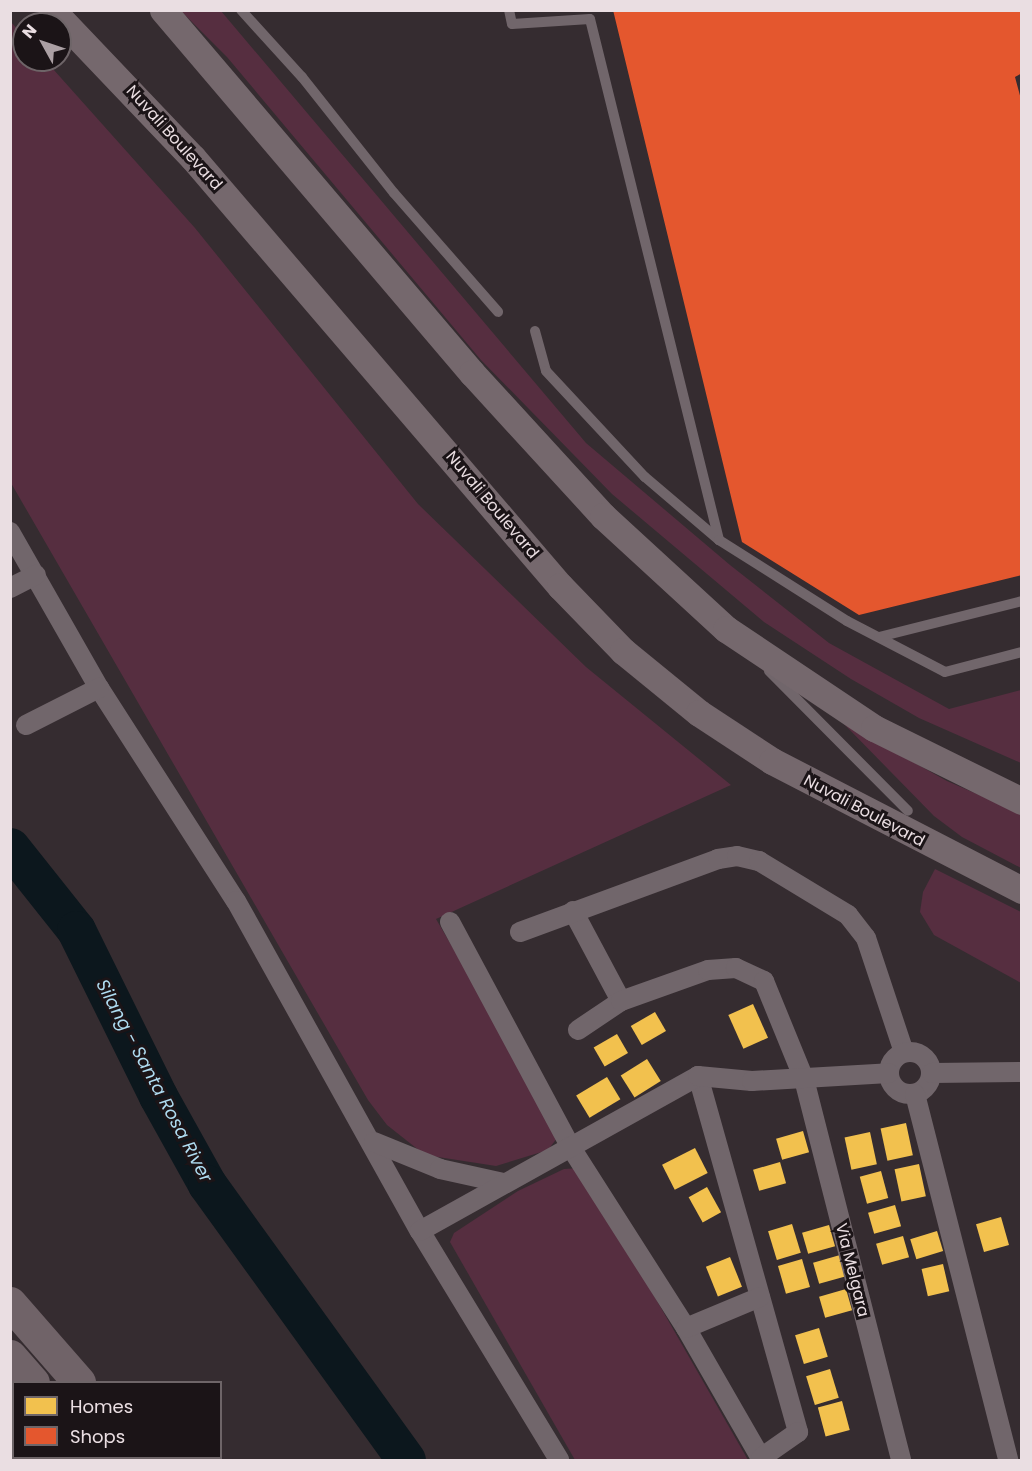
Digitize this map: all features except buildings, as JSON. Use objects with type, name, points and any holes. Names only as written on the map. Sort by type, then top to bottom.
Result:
[{"type":"highway","points":[[10,1303],[77,1381]]},
{"type":"highway","points":[[10,1356],[31,1381]]},
{"type":"main road","name":"Nuvali Boulevard","points":[[52,10],[193,158],[560,586],[623,651],[699,713],[772,761],[1022,890]]},
{"type":"main road","name":"Nuvali Boulevard","points":[[163,10],[472,373],[603,516],[726,629],[874,728],[1022,801]]},
{"type":"street","points":[[10,532],[99,688],[236,901],[374,1142],[420,1231],[559,1461]]},
{"type":"street","points":[[10,588],[36,575]]},
{"type":"street","points":[[27,725],[99,688]]},
{"type":"street","points":[[520,932],[718,860],[736,856],[759,861],[848,915],[866,938],[904,1052]]},
{"type":"street","points":[[573,911],[621,1001]]},
{"type":"street","points":[[450,922],[570,1146],[686,1328],[761,1460],[798,1432],[698,1077]]},
{"type":"street","name":"Via Melgara","points":[[578,1030],[621,1001],[708,970],[736,968],[764,981],[804,1079],[901,1461]]},
{"type":"street","points":[[904,1052],[920,1053],[932,1073],[930,1083],[915,1095],[897,1090],[889,1073],[893,1060],[904,1052]]},
{"type":"street","points":[[932,1073],[1022,1072]]},
{"type":"street","points":[[420,1231],[698,1077],[804,1079],[889,1073]]},
{"type":"street","points":[[915,1095],[1008,1461]]},
{"type":"street","points":[[374,1142],[440,1168],[503,1183]]},
{"type":"street","points":[[686,1328],[760,1297]]},
{"type":"lane","points":[[241,10],[302,77],[394,194],[498,312]]},
{"type":"lane","points":[[508,10],[512,24],[590,19],[719,540]]},
{"type":"lane","points":[[535,331],[546,371],[645,477],[719,540],[879,637],[945,672],[1022,652]]},
{"type":"lane","points":[[879,637],[1022,601]]},
{"type":"lane","name":"Nuvali Boulevard","points":[[726,629],[908,811]]},
{"type":"shaded area","points":[[181,11],[221,11],[586,443],[730,565],[829,643],[949,709],[1021,690],[1021,763],[919,718],[851,679],[764,622],[612,494],[481,360],[227,57]]},
{"type":"shaded area","points":[[10,21],[12,23],[12,72],[56,72],[195,228],[418,504],[586,667],[731,785],[436,919],[553,1119],[557,1138],[548,1150],[496,1166],[425,1155],[387,1125],[368,1100],[11,483]]},
{"type":"shaded area","points":[[843,723],[947,781],[1021,813],[1021,868],[962,837],[934,816]]},
{"type":"shaded area","points":[[935,869],[1021,912],[1021,983],[934,935],[920,912],[923,892]]},
{"type":"shaded area","points":[[581,1168],[748,1460],[575,1460],[450,1242],[454,1233],[518,1191],[564,1169]]},
{"type":"waterway","name":"Silang - Santa Rosa River","points":[[10,847],[76,930],[158,1096],[207,1184],[406,1460]]}]
